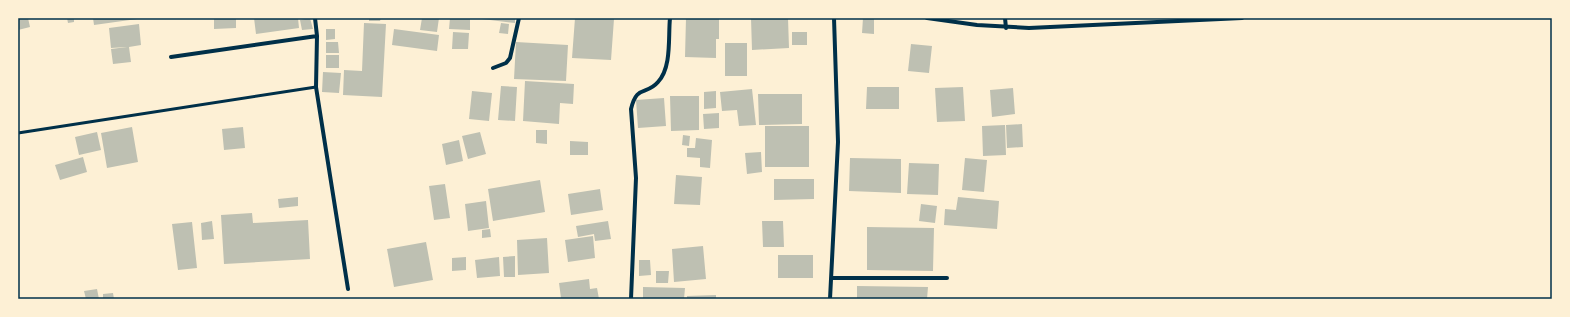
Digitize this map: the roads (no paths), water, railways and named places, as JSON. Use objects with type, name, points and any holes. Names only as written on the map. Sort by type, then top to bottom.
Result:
[{"type":"street","points":[[315,18],[317,36],[316,87],[348,289]]},
{"type":"street","points":[[493,68],[506,63],[510,58],[519,18]]},
{"type":"street","points":[[631,299],[636,178],[631,109],[634,98],[639,92],[655,85],[664,71],[667,56],[670,18]]},
{"type":"street","points":[[830,299],[838,142],[834,18]]},
{"type":"street","points":[[927,18],[1006,28],[1242,18]]},
{"type":"street","points":[[1005,18],[1006,28]]},
{"type":"street","points":[[170,56],[317,36]]},
{"type":"street","points":[[832,278],[947,278]]},
{"type":"lane","points":[[18,133],[316,87]]}]
